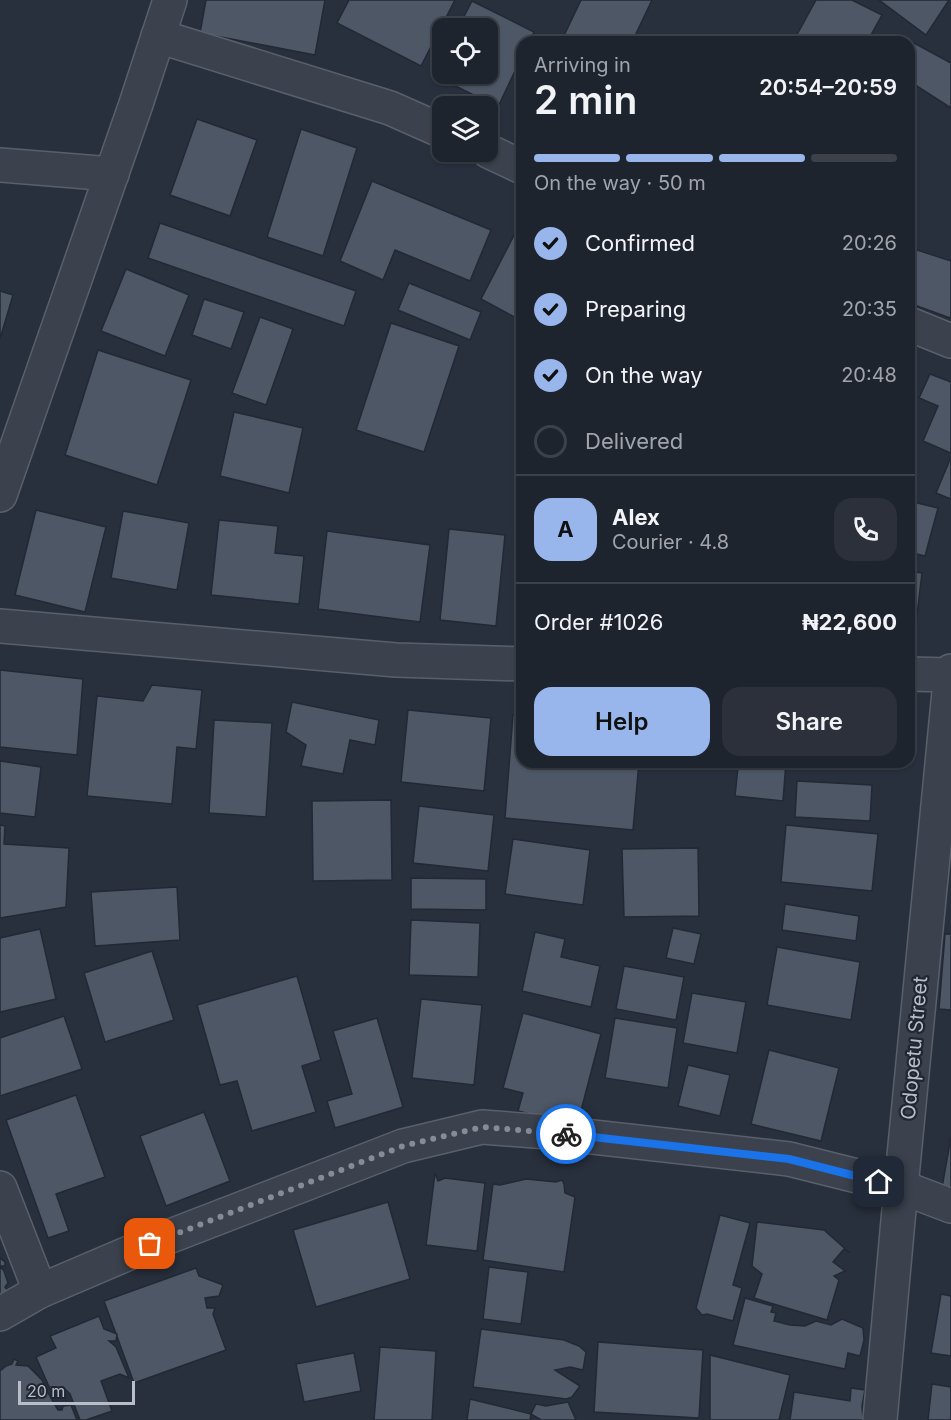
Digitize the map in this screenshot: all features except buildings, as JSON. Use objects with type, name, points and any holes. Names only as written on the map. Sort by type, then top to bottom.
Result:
[{"type":"street","points":[[0,495],[170,0]]},
{"type":"street","points":[[158,36],[390,108],[432,127]]},
{"type":"street","points":[[498,156],[516,164]]},
{"type":"street","points":[[0,165],[112,174]]},
{"type":"street","points":[[915,326],[951,341]]},
{"type":"street","points":[[0,626],[396,660],[516,664]]},
{"type":"street","points":[[915,674],[951,674]]},
{"type":"street","name":"Odopetu Street","points":[[880,1420],[951,674]]},
{"type":"street","points":[[0,1314],[40,1291],[150,1244],[403,1146],[482,1127],[548,1132],[789,1159],[901,1187],[951,1206]]},
{"type":"street","points":[[0,1188],[40,1291]]},
{"type":"way so far","points":[[150,1244],[403,1146],[482,1127],[566,1134]]},
{"type":"route","points":[[566,1134],[789,1159],[879,1182]]}]
